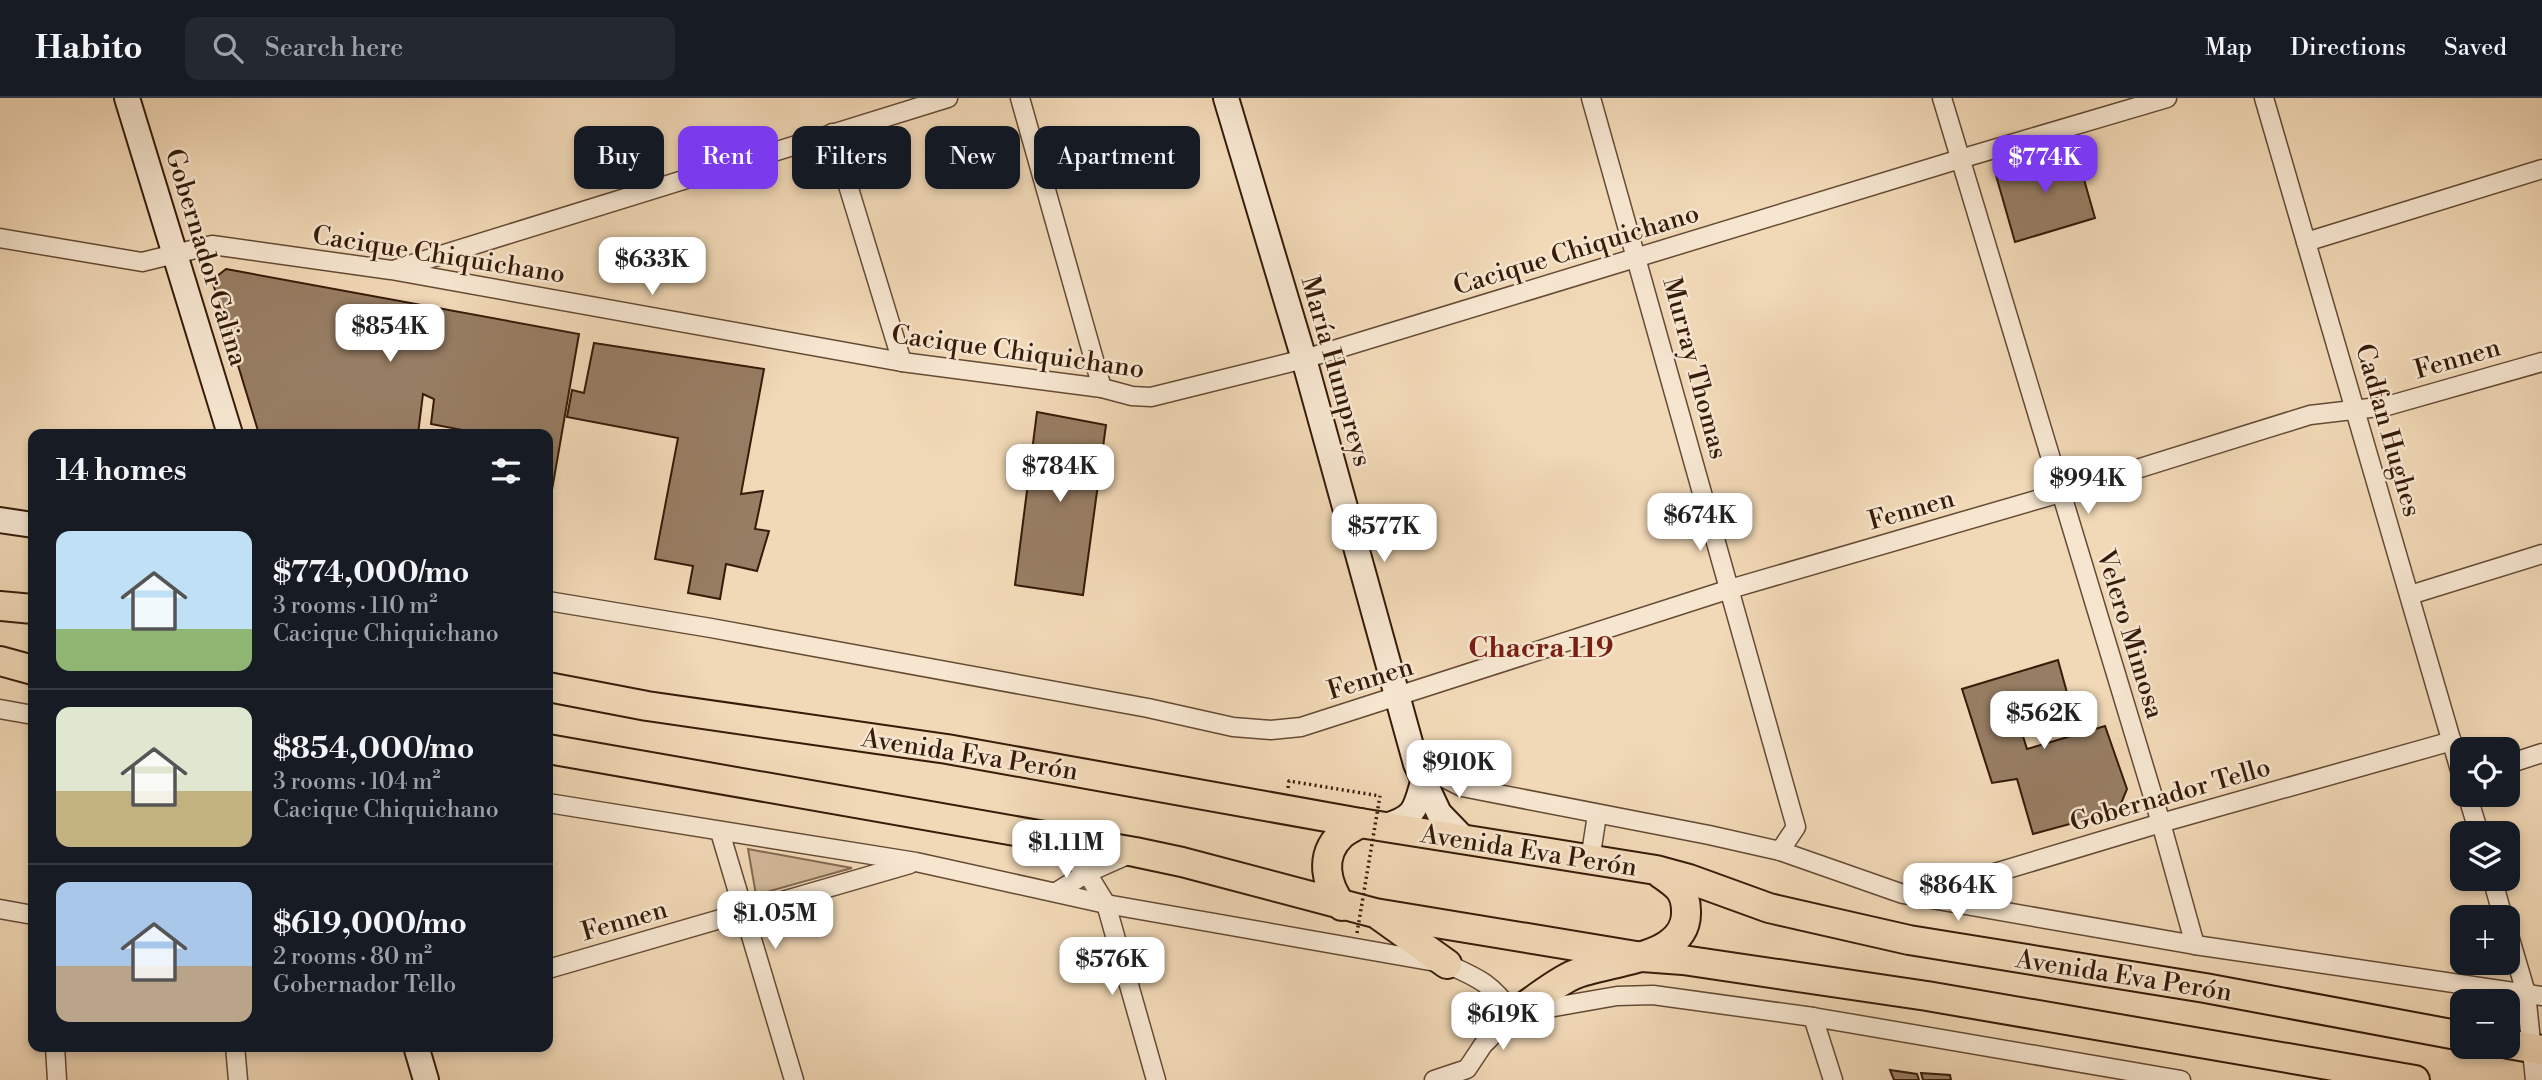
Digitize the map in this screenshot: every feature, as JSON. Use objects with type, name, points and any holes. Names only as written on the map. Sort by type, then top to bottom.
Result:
[{"type":"main road","points":[[0,606],[28,609]]},
{"type":"main road","points":[[0,661],[28,669]]},
{"type":"main road","name":"Avenida Eva Perón","points":[[553,688],[647,706],[947,749],[1373,825],[1656,870],[1769,908],[1909,940],[2205,988],[2450,1034]]},
{"type":"main road","name":"Avenida Eva Perón","points":[[553,750],[1182,862],[1342,906],[1366,923],[1683,960],[1927,996],[2416,1080]]},
{"type":"main road","points":[[1342,906],[1330,890],[1326,871],[1330,851],[1341,835],[1373,825]]},
{"type":"main road","points":[[1514,1014],[1570,976],[1596,966],[1642,957],[1664,949],[1676,939],[1687,921],[1686,899],[1681,888],[1656,870]]},
{"type":"main road","points":[[1366,923],[1447,964]]},
{"type":"street","name":"Gobernador Galina","points":[[127,98],[228,429]]},
{"type":"street","points":[[858,126],[948,98]]},
{"type":"street","points":[[1020,98],[1102,388]]},
{"type":"street","name":"María Humpreys","points":[[1226,98],[1304,359],[1420,773],[1439,813],[1465,840]]},
{"type":"street","name":"Murray Thomas","points":[[1591,98],[1638,257],[1796,827],[1780,851]]},
{"type":"street","name":"Velero Mimosa","points":[[1942,98],[2161,823],[2194,945]]},
{"type":"street","name":"Cacique Chiquichano","points":[[0,238],[142,262],[212,245],[391,270],[902,362],[1151,397],[1304,359],[2168,98]]},
{"type":"street","name":"Cadfan Hughes","points":[[2264,98],[2451,737]]},
{"type":"street","points":[[391,270],[792,146]]},
{"type":"street","points":[[2306,242],[2542,169]]},
{"type":"street","points":[[849,189],[902,362]]},
{"type":"street","name":"Fennen","points":[[553,602],[712,628],[1120,703],[1233,727],[1271,730],[1301,727],[1730,589],[2060,493],[2310,415],[2387,405],[2542,362]]},
{"type":"street","points":[[0,520],[28,524]]},
{"type":"street","points":[[2410,595],[2542,554]]},
{"type":"street","points":[[0,709],[28,714]]},
{"type":"street","name":"Gobernador Tello","points":[[1903,894],[1971,880],[2450,742]]},
{"type":"street","points":[[2520,760],[2542,753]]},
{"type":"street","points":[[1373,825],[1404,820],[1415,811],[1420,773]]},
{"type":"street","name":"Avenida Eva Perón","points":[[1420,773],[1462,787],[1780,851],[1903,894],[2194,945],[2534,994]]},
{"type":"street","points":[[553,804],[916,862],[1058,891],[1106,904],[1447,964],[1497,991],[1514,1014]]},
{"type":"street","points":[[1590,860],[1597,815]]},
{"type":"street","points":[[720,832],[794,1080]]},
{"type":"street","points":[[1050,837],[1087,873],[1106,904],[1156,1080]]},
{"type":"street","points":[[1058,891],[1087,873],[1135,852]]},
{"type":"street","name":"Fennen","points":[[553,968],[916,862]]},
{"type":"street","points":[[0,909],[28,914]]},
{"type":"street","points":[[2520,961],[2534,994],[2527,1048],[2535,1080]]},
{"type":"street","points":[[1434,1080],[1469,1075],[1483,1045],[1514,1014],[1617,996],[1653,995],[1813,1017],[2180,1080]]},
{"type":"street","points":[[1813,1017],[1833,1080]]},
{"type":"street","points":[[55,1052],[57,1080]]},
{"type":"street","points":[[236,1052],[238,1080]]},
{"type":"street","points":[[418,1052],[426,1080]]},
{"type":"path","points":[[1288,788],[1289,781],[1380,796],[1366,923]]},
{"type":"shaded area","points":[[748,849],[852,868],[756,895]]},
{"type":"building","points":[[2075,148],[2095,218],[2015,242],[1995,172]]},
{"type":"building","points":[[226,269],[579,334],[553,484],[553,429],[457,429],[431,424],[434,399],[423,394],[419,429],[257,429],[212,280]]},
{"type":"building","points":[[594,343],[764,369],[741,494],[763,491],[755,529],[769,531],[757,571],[726,564],[720,599],[688,593],[693,566],[655,559],[678,438],[567,417],[572,390],[584,393]]},
{"type":"building","points":[[1037,412],[1106,425],[1083,595],[1015,585]]},
{"type":"building","points":[[2058,660],[2069,700],[2018,720],[2027,749],[2105,726],[2127,789],[2118,811],[2033,834],[2017,779],[1992,783],[1962,689]]},
{"type":"building","points":[[1890,1070],[1917,1074],[1919,1080],[1894,1080]]},
{"type":"building","points":[[1921,1073],[1950,1075],[1951,1080],[1923,1080]]},
{"type":"district","name":"Chacra 119","points":[[1541,647]]}]
